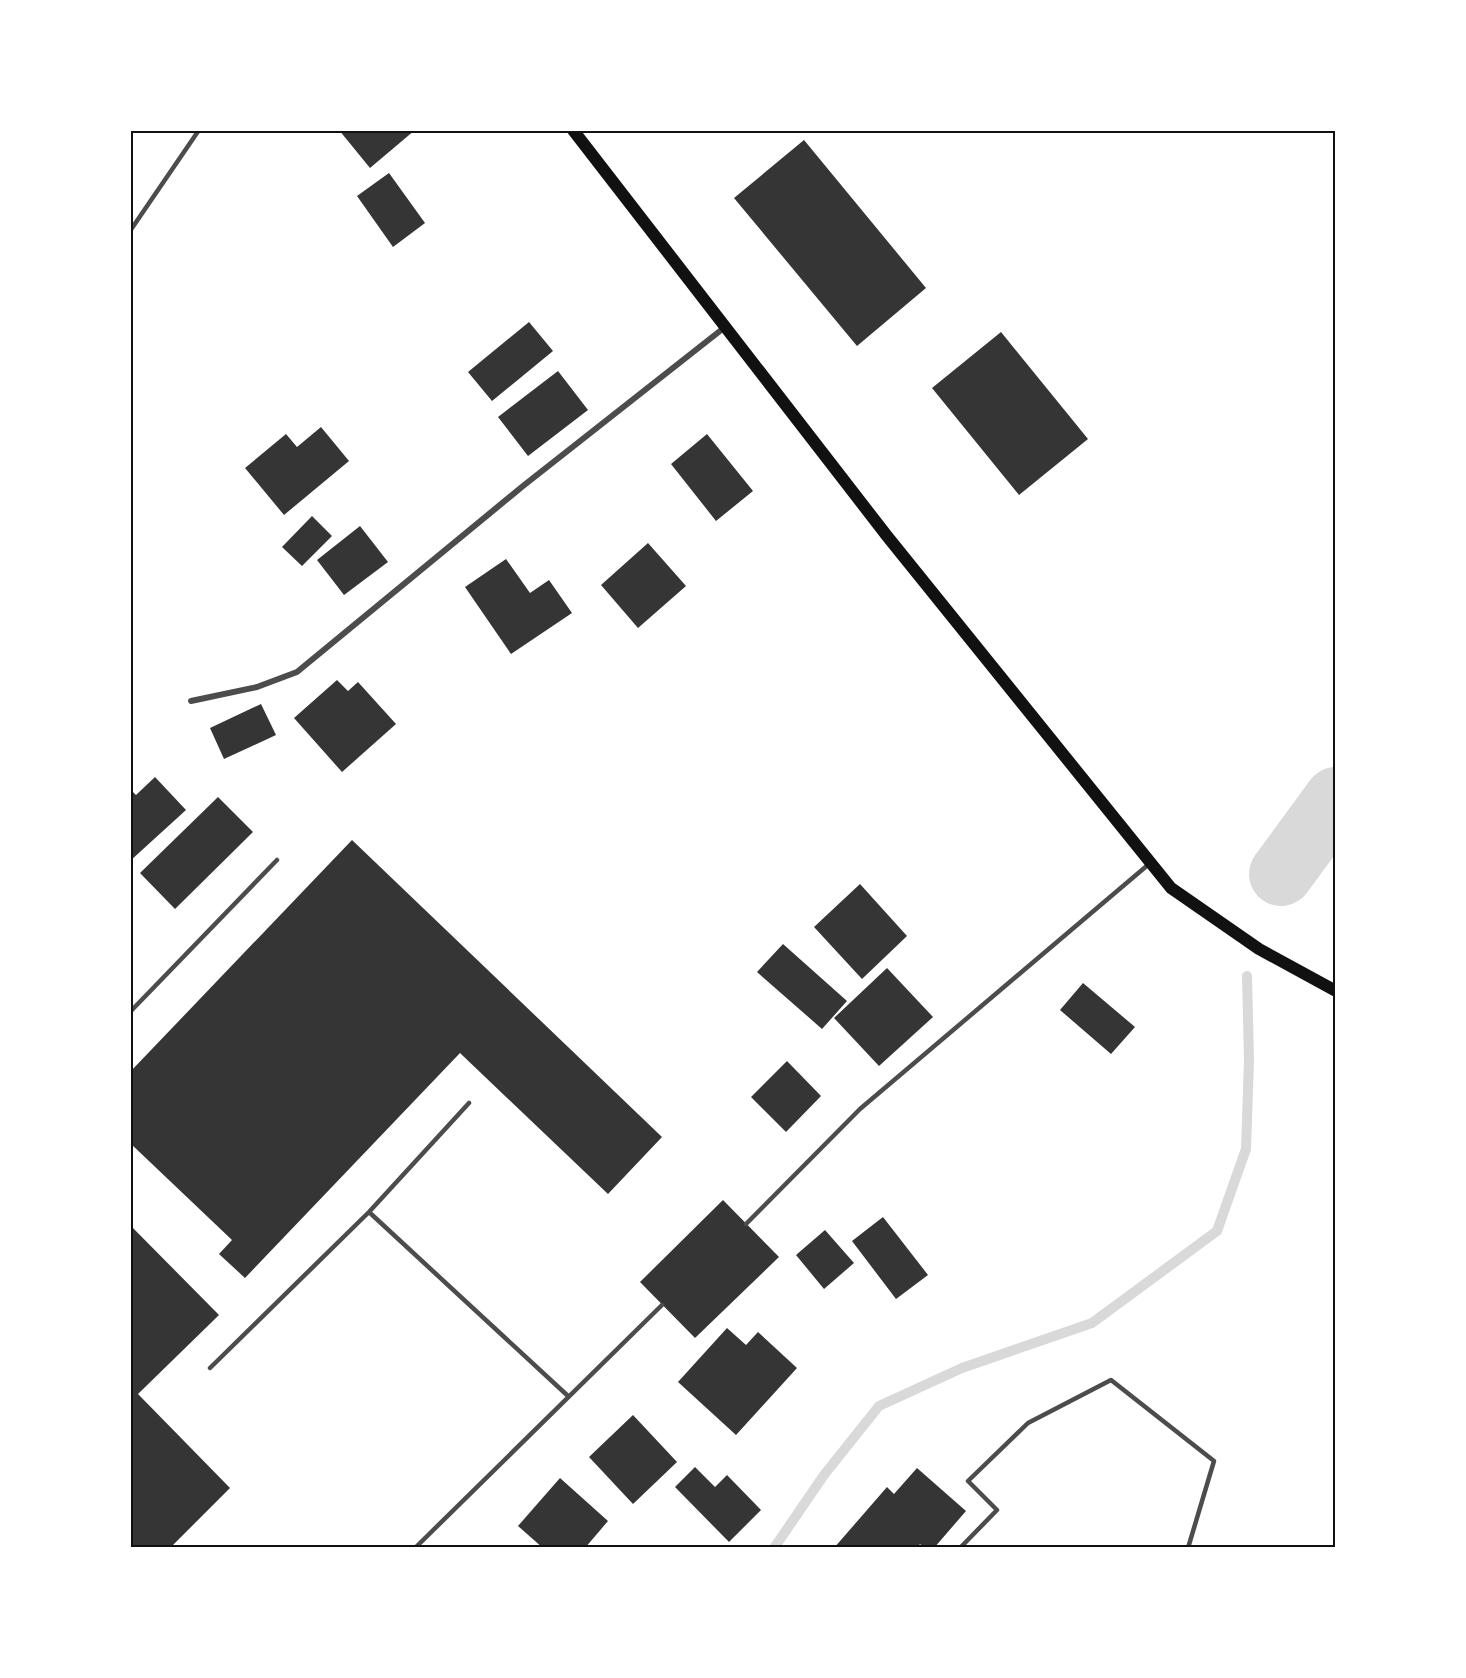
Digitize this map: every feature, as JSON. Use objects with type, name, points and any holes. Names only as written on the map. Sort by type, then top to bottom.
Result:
[{"type":"main road","points":[[573,130],[887,536],[1171,888],[1260,949],[1335,991]]},
{"type":"street","points":[[191,701],[257,687],[297,672],[523,486],[725,327]]},
{"type":"lane","points":[[130,231],[199,130]]},
{"type":"lane","points":[[130,1012],[277,860]]},
{"type":"lane","points":[[746,1224],[860,1109],[1150,864]]},
{"type":"lane","points":[[210,1368],[369,1212],[469,1103]]},
{"type":"lane","points":[[369,1212],[568,1396]]},
{"type":"lane","points":[[414,1548],[662,1305]]},
{"type":"lane","points":[[960,1548],[997,1510],[968,1481],[1028,1423],[1112,1380],[1214,1461],[1188,1548]]},
{"type":"building","points":[[339,130],[415,130],[370,168]]},
{"type":"building","points":[[804,140],[926,288],[857,346],[734,198]]},
{"type":"building","points":[[389,173],[425,223],[393,247],[357,196]]},
{"type":"building","points":[[529,322],[553,351],[492,401],[468,372]]},
{"type":"building","points":[[1001,332],[1088,439],[1019,495],[932,388]]},
{"type":"building","points":[[558,371],[588,410],[528,456],[498,417]]},
{"type":"building","points":[[321,427],[349,461],[284,515],[245,468],[286,434],[297,447]]},
{"type":"building","points":[[707,434],[753,491],[716,521],[671,464]]},
{"type":"building","points":[[312,516],[332,536],[302,566],[282,547]]},
{"type":"building","points":[[360,526],[388,562],[344,595],[317,560]]},
{"type":"building","points":[[648,543],[686,586],[638,628],[601,585]]},
{"type":"building","points":[[506,559],[530,593],[549,580],[572,613],[511,654],[465,587]]},
{"type":"building","points":[[337,680],[348,691],[358,682],[396,724],[342,772],[294,718]]},
{"type":"building","points":[[261,704],[276,735],[224,759],[210,728]]},
{"type":"building","points":[[155,777],[186,810],[130,861],[130,789],[136,795]]},
{"type":"building","points":[[218,797],[253,832],[175,909],[140,873]]},
{"type":"building","points":[[352,840],[662,1137],[608,1194],[460,1053],[245,1278],[219,1254],[232,1240],[130,1143],[130,1072]]},
{"type":"building","points":[[860,884],[907,936],[862,979],[814,927]]},
{"type":"building","points":[[783,944],[847,1001],[822,1029],[757,972]]},
{"type":"building","points":[[887,968],[933,1017],[879,1066],[834,1018]]},
{"type":"building","points":[[1083,983],[1135,1027],[1111,1054],[1060,1010]]},
{"type":"building","points":[[787,1061],[821,1096],[786,1132],[751,1097]]},
{"type":"building","points":[[723,1200],[779,1257],[695,1338],[640,1282]]},
{"type":"building","points":[[883,1217],[928,1275],[896,1299],[852,1241]]},
{"type":"building","points":[[130,1225],[219,1315],[138,1394],[230,1488],[170,1548],[130,1548]]},
{"type":"building","points":[[825,1230],[854,1263],[824,1289],[796,1255]]},
{"type":"building","points":[[727,1328],[746,1345],[758,1332],[797,1368],[736,1435],[678,1382]]},
{"type":"building","points":[[633,1415],[677,1462],[633,1504],[589,1457]]},
{"type":"building","points":[[695,1467],[715,1487],[727,1475],[761,1510],[729,1542],[675,1487]]},
{"type":"building","points":[[917,1468],[966,1511],[934,1548],[924,1548],[920,1544],[917,1548],[834,1548],[887,1487],[894,1494]]},
{"type":"building","points":[[560,1478],[608,1521],[585,1548],[543,1548],[518,1526]]},
{"type":"waterway","points":[[1281,874],[1336,799]]},
{"type":"waterway","points":[[774,1548],[824,1475],[879,1406],[962,1368],[1092,1323],[1217,1231],[1246,1149],[1249,1060],[1247,976]]}]
